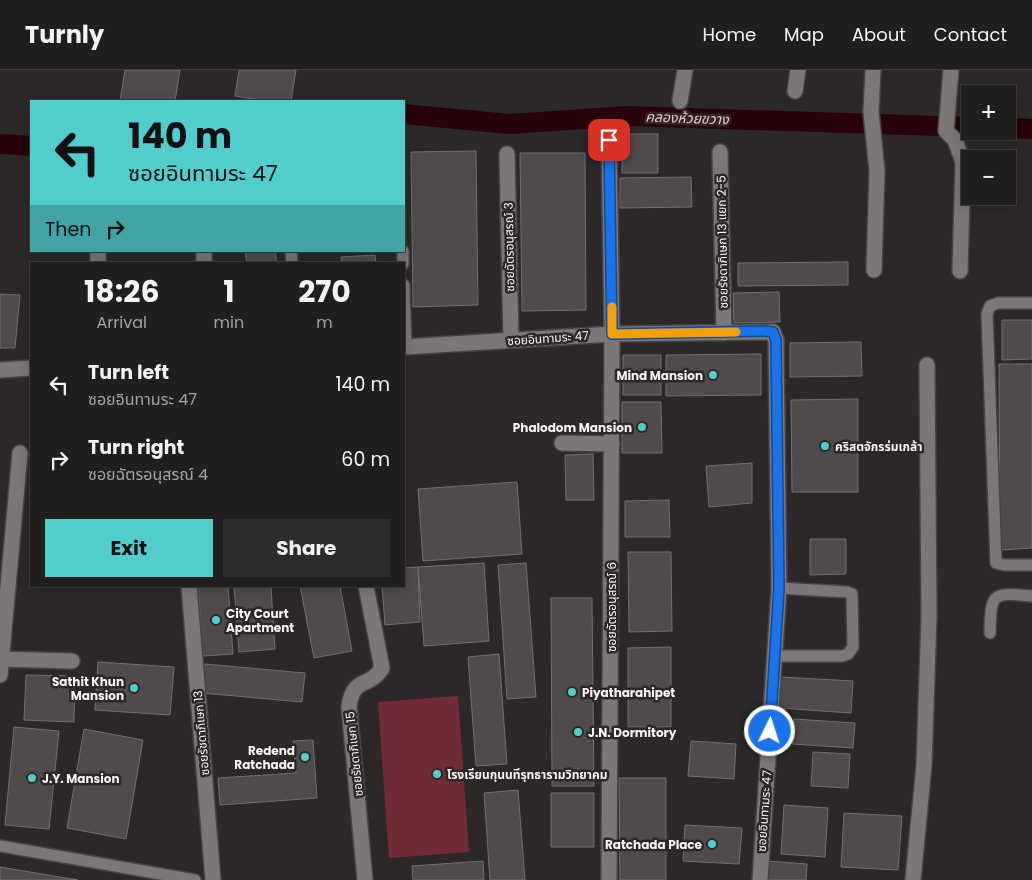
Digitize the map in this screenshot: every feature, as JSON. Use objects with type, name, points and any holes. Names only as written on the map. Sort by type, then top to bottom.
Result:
[{"type":"street","points":[[680,101],[685,70]]},
{"type":"street","points":[[795,91],[798,70]]},
{"type":"street","points":[[873,70],[871,112],[877,171],[874,270]]},
{"type":"street","points":[[951,70],[946,124],[955,140],[963,162],[960,271]]},
{"type":"street","name":"ซอยฉัตรอนุสรณ์ 6","points":[[609,140],[612,334],[609,880]]},
{"type":"street","name":"ซอยรัชดาภิเษก 13 แยก 2-5","points":[[720,152],[724,333]]},
{"type":"street","name":"ซอยฉัตรอนุสรณ์ 3","points":[[507,154],[511,340]]},
{"type":"street","name":"ซอยอินทามระ 47","points":[[405,347],[612,334],[773,332],[776,340],[779,588],[760,880]]},
{"type":"street","points":[[913,880],[924,765],[929,616],[927,365]]},
{"type":"street","points":[[0,370],[30,368]]},
{"type":"street","points":[[562,443],[612,444]]},
{"type":"street","points":[[0,675],[6,549],[20,453]]},
{"type":"street","name":"ซอยรัชดาภิเษก 13","points":[[189,587],[213,880]]},
{"type":"street","name":"ซอยรัชดาภิเษก 15","points":[[365,880],[349,707],[350,693],[356,686],[378,675],[382,668],[366,587]]},
{"type":"street","points":[[1,659],[72,661]]},
{"type":"lane","points":[[1032,303],[998,303],[990,306],[987,314],[996,563],[1004,565],[1032,565]]},
{"type":"lane","points":[[774,656],[842,656],[848,654],[852,647],[852,594],[847,592],[779,588]]},
{"type":"lane","points":[[990,633],[990,610],[994,599],[1003,593],[1032,596]]},
{"type":"lane","points":[[0,846],[195,880]]},
{"type":"shaded area","points":[[458,696],[469,852],[389,858],[378,702]]},
{"type":"building","points":[[125,70],[180,70],[175,100],[120,100]]},
{"type":"building","points":[[239,70],[296,70],[291,100],[260,100],[235,96]]},
{"type":"building","points":[[622,134],[658,134],[658,173],[622,173]]},
{"type":"building","points":[[476,151],[478,305],[413,307],[411,152]]},
{"type":"building","points":[[520,153],[585,153],[586,310],[522,311]]},
{"type":"building","points":[[691,177],[692,207],[620,208],[620,178]]},
{"type":"building","points":[[245,252],[275,252],[277,262],[247,262]]},
{"type":"building","points":[[375,255],[376,262],[342,262],[341,257]]},
{"type":"building","points":[[848,262],[848,285],[738,286],[738,263]]},
{"type":"building","points":[[779,292],[780,322],[734,323],[733,293]]},
{"type":"building","points":[[0,294],[20,295],[15,348],[0,348]]},
{"type":"building","points":[[1002,320],[1032,320],[1032,359],[1002,360]]},
{"type":"building","points":[[861,342],[862,376],[790,377],[790,343]]},
{"type":"building","name":"Mind Mansion","points":[[761,354],[761,395],[666,396],[666,355]]},
{"type":"building","points":[[623,355],[661,355],[661,395],[623,395]]},
{"type":"building","points":[[999,364],[1032,364],[1032,548],[1000,550]]},
{"type":"building","name":"คริสตจักรร่มเกล้า","points":[[858,399],[858,492],[792,492],[791,400]]},
{"type":"building","name":"Phalodom Mansion","points":[[622,402],[661,402],[662,453],[622,453]]},
{"type":"building","points":[[593,454],[594,500],[566,500],[565,455]]},
{"type":"building","points":[[752,463],[752,503],[709,507],[706,466]]},
{"type":"building","points":[[517,482],[522,554],[423,561],[418,489]]},
{"type":"building","points":[[669,500],[670,537],[625,537],[625,501]]},
{"type":"building","points":[[810,539],[846,539],[846,574],[810,575]]},
{"type":"building","points":[[628,552],[671,552],[672,631],[629,632]]},
{"type":"building","points":[[484,563],[489,641],[424,646],[418,567]]},
{"type":"building","points":[[526,563],[536,697],[507,699],[498,565]]},
{"type":"building","points":[[418,567],[420,622],[385,625],[382,587],[405,587],[405,568]]},
{"type":"building","name":"City Court Apartment","points":[[198,587],[228,587],[233,654],[203,656]]},
{"type":"building","points":[[234,587],[271,587],[275,649],[239,652]]},
{"type":"building","points":[[300,587],[340,587],[352,651],[314,658]]},
{"type":"building","name":"Piyatharahipet","points":[[551,598],[592,598],[594,786],[552,786]]},
{"type":"building","points":[[671,647],[671,727],[628,727],[628,648]]},
{"type":"building","points":[[499,654],[507,764],[476,766],[468,657]]},
{"type":"building","name":"Sathit Khun Mansion","points":[[98,662],[174,667],[170,715],[95,710]]},
{"type":"building","points":[[205,664],[305,673],[302,702],[202,693]]},
{"type":"building","points":[[26,675],[75,676],[74,722],[24,720]]},
{"type":"building","points":[[781,677],[853,681],[851,713],[779,708]]},
{"type":"building","points":[[794,719],[855,723],[853,748],[792,744]]},
{"type":"building","name":"J.Y. Mansion","points":[[14,727],[59,731],[49,829],[5,825]]},
{"type":"building","points":[[84,729],[143,740],[126,839],[67,828]]},
{"type":"building","name":"Redend Ratchada","points":[[313,740],[317,798],[220,805],[218,778],[296,773],[293,741]]},
{"type":"building","points":[[691,741],[736,744],[734,779],[688,776]]},
{"type":"building","points":[[813,752],[850,754],[848,788],[811,786]]},
{"type":"building","points":[[619,778],[666,778],[666,880],[620,880]]},
{"type":"building","points":[[518,790],[525,880],[490,880],[484,793]]},
{"type":"building","points":[[551,793],[594,793],[594,847],[551,847]]},
{"type":"building","points":[[784,805],[828,808],[825,857],[781,854]]},
{"type":"building","points":[[844,813],[902,816],[898,870],[841,867]]},
{"type":"building","name":"Ratchada Place","points":[[685,825],[742,828],[739,864],[683,861]]},
{"type":"building","points":[[483,861],[484,880],[413,880],[412,866]]},
{"type":"building","points":[[767,861],[807,864],[806,880],[766,880]]},
{"type":"building","points":[[0,867],[78,880],[0,880]]},
{"type":"waterway","name":"คลองห้วยขวาง","points":[[405,114],[510,124],[627,116],[961,127]]},
{"type":"waterway","name":"คลองห้วยขวาง","points":[[1016,128],[1032,129]]},
{"type":"waterway","name":"คลองห้วยขวาง","points":[[0,144],[30,146]]},
{"type":"slow traffic","points":[[612,307],[612,334],[736,332]]},
{"type":"place","name":"Mind Mansion","points":[[713,375]]},
{"type":"place","name":"Phalodom Mansion","points":[[642,427]]},
{"type":"place","name":"คริสตจักรร่มเกล้า","points":[[825,446]]},
{"type":"place","name":"City Court Apartment","points":[[216,620]]},
{"type":"place","name":"Sathit Khun Mansion","points":[[134,688]]},
{"type":"place","name":"Piyatharahipet","points":[[572,692]]},
{"type":"place","name":"J.N. Dormitory","points":[[578,732]]},
{"type":"place","name":"Redend Ratchada","points":[[305,757]]},
{"type":"place","name":"โรงเรียนกุนนทีรุทธารามวิทยาคม","points":[[437,774]]},
{"type":"place","name":"J.Y. Mansion","points":[[32,778]]},
{"type":"place","name":"Ratchada Place","points":[[712,844]]},
{"type":"route","points":[[609,140],[612,334],[764,331],[773,332],[776,340],[779,588],[770,731]]}]
